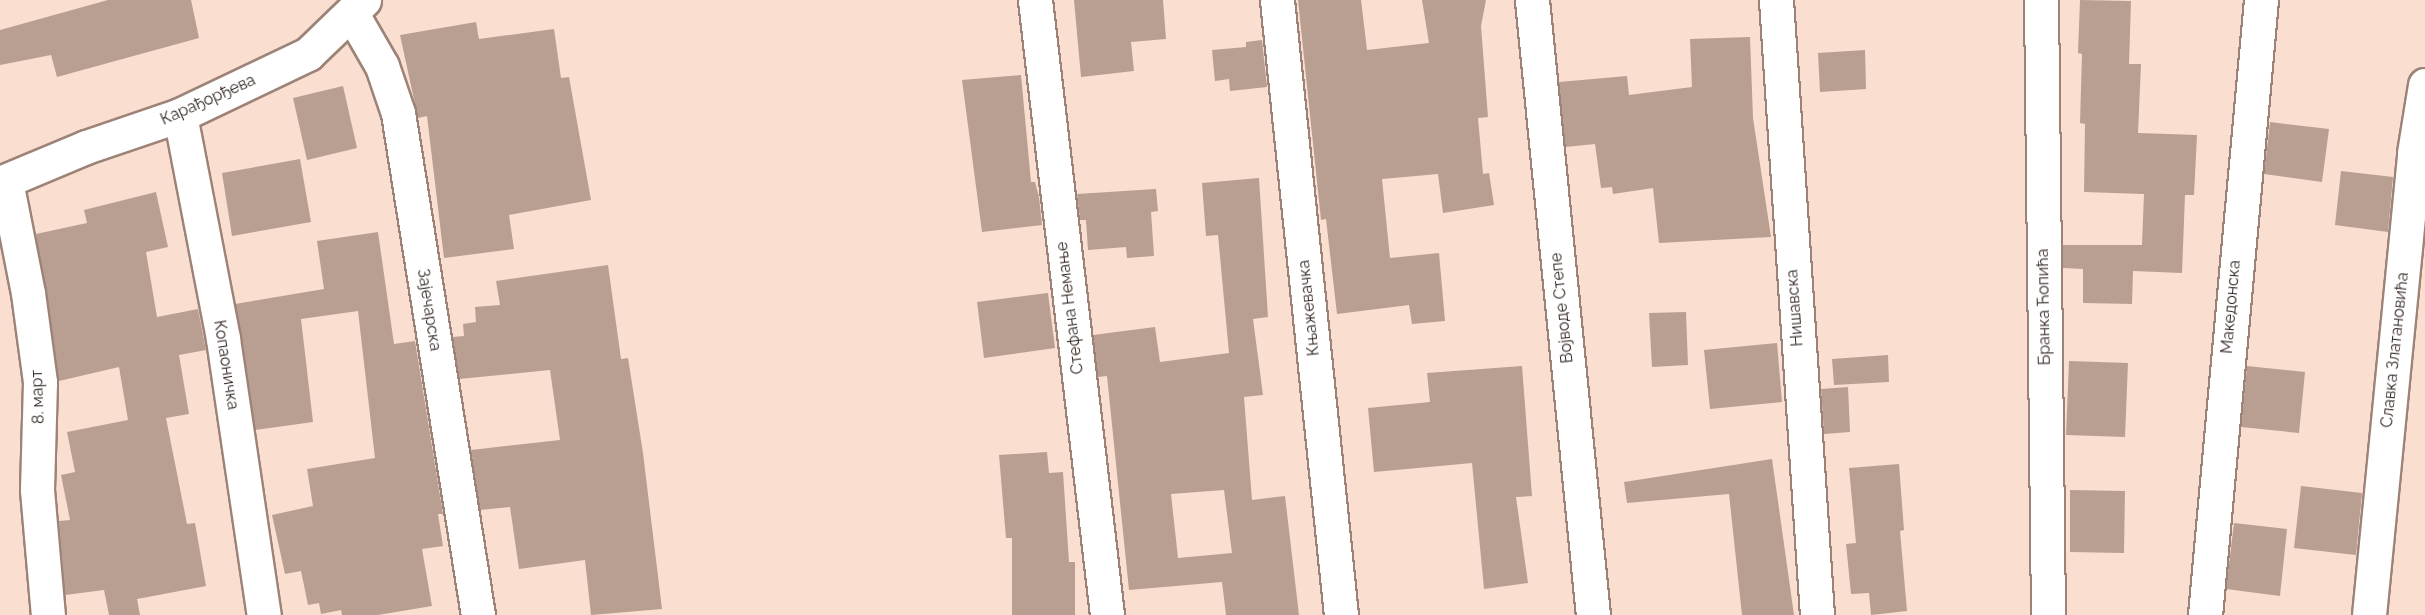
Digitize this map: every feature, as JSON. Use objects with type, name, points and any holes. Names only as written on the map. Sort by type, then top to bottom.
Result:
[{"type":"street","name":"Стефана Немање","points":[[1035,0],[1107,615]]},
{"type":"street","name":"Књажевачка","points":[[1277,0],[1341,615]]},
{"type":"street","name":"Војводе Степе","points":[[1533,0],[1593,615]]},
{"type":"street","name":"Нишавска","points":[[1776,0],[1817,615]]},
{"type":"street","name":"Бранка Ћопића","points":[[2041,0],[2048,615]]},
{"type":"street","name":"Македонска","points":[[2205,615],[2261,0]]},
{"type":"street","name":"Карађорђева","points":[[3,182],[86,147],[180,115],[308,54],[358,7]]},
{"type":"street","name":"Зајечарска","points":[[358,7],[398,113],[478,615]]},
{"type":"street","name":"Славка Златановића","points":[[2369,615],[2414,153],[2425,85]]},
{"type":"street","name":"Копаоничка","points":[[180,115],[223,339],[264,615]]},
{"type":"street","name":"8. март","points":[[3,182],[28,293],[40,382],[37,490],[48,615]]},
{"type":"building","points":[[108,0],[191,0],[199,38],[57,77],[51,55],[0,65],[0,30]]},
{"type":"building","points":[[1074,0],[1163,0],[1166,39],[1131,42],[1134,71],[1081,77]]},
{"type":"building","points":[[1298,0],[1361,0],[1367,50],[1429,43],[1422,0],[1486,0],[1481,26],[1488,117],[1478,118],[1483,174],[1489,173],[1494,205],[1443,213],[1438,174],[1382,179],[1390,258],[1439,253],[1445,321],[1412,324],[1409,305],[1337,314],[1326,219],[1321,220]]},
{"type":"building","points":[[2080,0],[2131,1],[2129,64],[2141,64],[2138,133],[2197,135],[2194,195],[2185,195],[2182,273],[2133,271],[2132,304],[2083,303],[2083,269],[2063,268],[2063,245],[2142,245],[2144,194],[2084,192],[2085,124],[2080,123],[2082,54],[2078,53]]},
{"type":"building","points":[[476,22],[479,39],[554,29],[561,78],[569,77],[591,200],[509,215],[514,249],[444,258],[427,116],[418,118],[400,35]]},
{"type":"building","points":[[1750,37],[1753,118],[1771,237],[1659,243],[1653,188],[1613,194],[1612,187],[1601,188],[1595,144],[1565,147],[1559,82],[1627,76],[1629,95],[1692,87],[1690,39]]},
{"type":"building","points":[[1262,40],[1267,87],[1230,91],[1229,79],[1215,81],[1212,50],[1246,47],[1246,42]]},
{"type":"building","points":[[1865,50],[1866,89],[1820,92],[1818,53]]},
{"type":"building","points":[[1021,75],[1031,182],[1035,182],[1039,197],[1042,225],[982,232],[962,80]]},
{"type":"building","points":[[343,86],[357,148],[307,160],[293,98]]},
{"type":"building","points":[[2270,122],[2329,129],[2322,182],[2264,174]]},
{"type":"building","points":[[300,159],[311,222],[232,236],[222,173]]},
{"type":"building","points":[[2341,171],[2393,177],[2388,232],[2335,225]]},
{"type":"building","points":[[1259,178],[1268,317],[1253,319],[1263,395],[1244,397],[1252,500],[1285,496],[1299,615],[1226,615],[1222,582],[1129,590],[1107,376],[1098,377],[1093,335],[1155,327],[1160,362],[1229,353],[1218,235],[1206,236],[1202,183]],"holes":[[[1224,490],[1232,553],[1178,558],[1171,494]]]},
{"type":"building","points":[[1156,189],[1158,211],[1151,212],[1154,256],[1127,258],[1126,247],[1088,250],[1086,220],[1080,220],[1077,194]]},
{"type":"building","points":[[156,192],[168,247],[146,252],[157,317],[198,309],[206,350],[179,355],[189,414],[166,418],[187,524],[195,523],[206,586],[137,599],[140,615],[109,615],[104,590],[65,595],[59,521],[70,520],[61,475],[75,472],[67,432],[128,420],[119,367],[59,381],[36,234],[87,223],[84,210]]},
{"type":"building","points":[[378,232],[394,344],[415,341],[443,514],[438,514],[443,546],[422,549],[432,606],[378,615],[342,615],[341,610],[321,614],[319,603],[308,605],[301,571],[285,574],[272,515],[313,506],[307,469],[375,458],[358,311],[301,319],[313,422],[255,430],[235,304],[324,289],[317,241]]},
{"type":"building","points":[[608,265],[621,359],[628,358],[643,453],[662,609],[591,615],[585,560],[519,569],[510,507],[480,510],[471,450],[560,440],[550,370],[459,379],[453,337],[464,336],[463,324],[476,322],[475,307],[500,305],[496,281]]},
{"type":"building","points":[[1048,293],[1055,348],[984,358],[977,302]]},
{"type":"building","points":[[1686,312],[1688,365],[1652,367],[1649,313]]},
{"type":"building","points":[[1777,343],[1782,402],[1710,409],[1704,350]]},
{"type":"building","points":[[1888,355],[1889,382],[1834,385],[1832,359]]},
{"type":"building","points":[[2069,361],[2128,363],[2125,437],[2066,435]]},
{"type":"building","points":[[1522,366],[1532,496],[1516,497],[1528,583],[1484,589],[1472,463],[1374,472],[1368,408],[1430,402],[1427,373]]},
{"type":"building","points":[[2247,366],[2305,372],[2299,433],[2241,427]]},
{"type":"building","points":[[1848,387],[1850,432],[1824,434],[1821,389]]},
{"type":"building","points":[[1047,452],[1049,473],[1063,472],[1069,562],[1075,562],[1075,615],[1012,615],[1012,538],[1006,538],[999,455]]},
{"type":"building","points":[[1772,459],[1794,615],[1742,615],[1729,494],[1627,503],[1624,482]]},
{"type":"building","points":[[1899,464],[1904,530],[1900,531],[1907,611],[1871,615],[1869,593],[1851,594],[1846,544],[1856,543],[1849,468]]},
{"type":"building","points":[[2301,486],[2362,493],[2356,555],[2294,548]]},
{"type":"building","points":[[2070,490],[2125,491],[2124,553],[2070,552]]},
{"type":"building","points":[[2234,523],[2287,529],[2280,596],[2226,589]]}]
